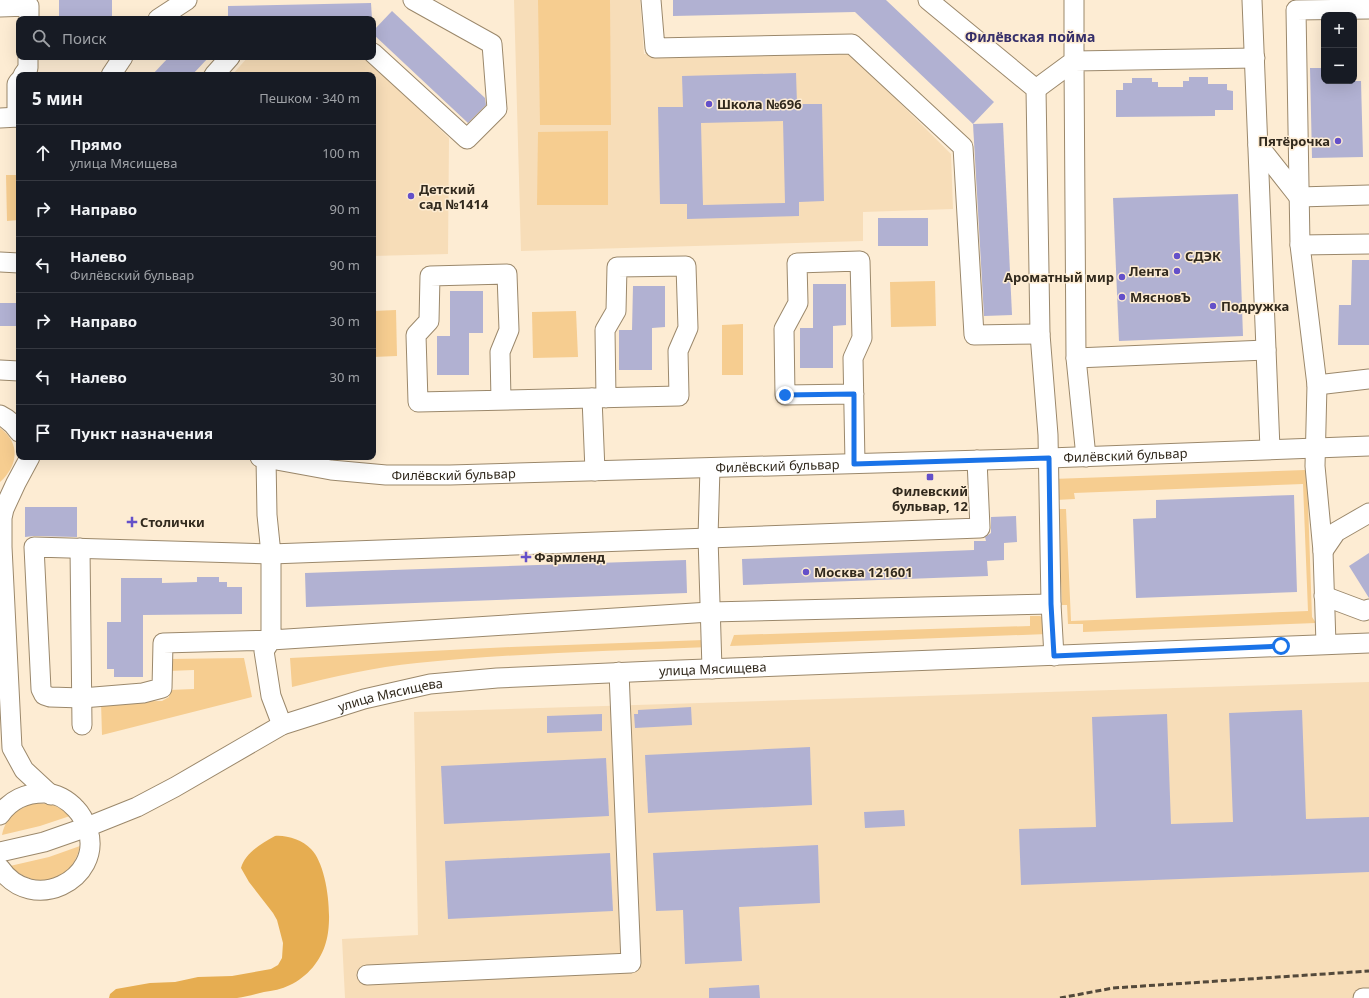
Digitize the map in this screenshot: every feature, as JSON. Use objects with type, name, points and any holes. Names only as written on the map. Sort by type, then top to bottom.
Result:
[{"type":"street","points":[[162,16],[186,0]]},
{"type":"street","points":[[376,56],[466,139],[497,109],[492,44],[413,0]]},
{"type":"street","points":[[651,0],[655,48],[852,44],[963,146],[974,335],[1040,334]]},
{"type":"street","points":[[928,0],[1036,89],[1040,334],[1049,458],[1051,604],[1054,656]]},
{"type":"street","points":[[1074,0],[1076,358],[1086,457]]},
{"type":"street","points":[[1252,0],[1270,449]]},
{"type":"street","points":[[1326,644],[1323,551],[1314,466],[1316,385],[1300,245],[1292,5],[1369,9]]},
{"type":"street","points":[[0,7],[29,8]]},
{"type":"street","points":[[1036,89],[1074,60],[1255,58]]},
{"type":"street","points":[[25,72],[28,68],[28,60]]},
{"type":"street","points":[[113,72],[121,60]]},
{"type":"street","points":[[217,72],[227,60]]},
{"type":"street","points":[[12,118],[16,91]]},
{"type":"street","points":[[1258,145],[1299,197]]},
{"type":"street","points":[[1299,197],[1369,195]]},
{"type":"street","points":[[1300,245],[1369,244]]},
{"type":"street","points":[[854,394],[785,395],[784,329],[798,303],[797,263],[860,261],[862,338],[853,358],[854,394],[854,464]]},
{"type":"street","points":[[0,262],[16,263]]},
{"type":"street","points":[[502,400],[500,352],[509,330],[507,274],[430,276],[429,321],[416,335],[418,402],[599,398],[679,396],[678,351],[688,328],[686,266],[617,267],[616,311],[606,330],[599,398],[595,471]]},
{"type":"street","points":[[1076,358],[1266,350]]},
{"type":"street","points":[[0,370],[16,371]]},
{"type":"street","points":[[1316,385],[1369,379]]},
{"type":"street","points":[[0,411],[16,413]]},
{"type":"street","points":[[0,415],[16,427]]},
{"type":"street","name":"Филёвский бульвар","points":[[274,460],[331,470],[386,476],[450,476],[1086,457],[1369,446]]},
{"type":"street","points":[[263,460],[271,554],[271,640],[264,651],[271,696],[282,724]]},
{"type":"street","points":[[977,460],[980,528],[271,554],[34,547],[41,689],[44,695],[50,697],[82,698],[143,693],[162,688],[163,643],[271,640],[710,612],[1051,604]]},
{"type":"street","points":[[0,494],[6,492],[23,467]]},
{"type":"street","points":[[23,467],[8,499],[2,518],[2,547],[12,748],[24,770],[51,795]]},
{"type":"street","points":[[710,468],[708,537],[712,669]]},
{"type":"street","points":[[1323,551],[1336,532],[1369,513]]},
{"type":"street","points":[[80,548],[82,725]]},
{"type":"street","points":[[1324,596],[1364,611],[1369,609]]},
{"type":"street","name":"улица Мясищева","points":[[0,852],[44,842],[137,807],[282,724],[364,699],[430,684],[497,678],[619,672],[1369,643]]},
{"type":"street","points":[[367,975],[631,963],[619,672]]},
{"type":"street","points":[[0,816],[11,803],[21,797],[34,793],[59,796],[79,811],[87,827],[90,846],[87,858],[79,872],[68,882],[55,889],[40,891],[25,888],[12,881],[0,868]]},
{"type":"street","points":[[1363,998],[1369,998]]},
{"type":"shaded area","name":"Школа №696","points":[[514,0],[640,0],[644,54],[850,53],[951,154],[953,209],[863,212],[863,241],[521,251]]},
{"type":"shaded area","points":[[538,0],[610,0],[611,125],[540,125]]},
{"type":"shaded area","name":"Детский сад №1414","points":[[245,60],[368,60],[449,138],[448,254],[376,256],[376,72],[235,72]]},
{"type":"shaded area","points":[[608,131],[608,205],[537,205],[538,132]]},
{"type":"shaded area","points":[[6,175],[16,175],[16,220],[7,221]]},
{"type":"shaded area","points":[[935,281],[936,326],[891,327],[890,282]]},
{"type":"shaded area","points":[[396,310],[397,356],[376,357],[376,311]]},
{"type":"shaded area","points":[[576,311],[578,357],[533,358],[532,312]]},
{"type":"shaded area","points":[[743,324],[743,375],[722,375],[722,325]]},
{"type":"shaded area","points":[[0,428],[7,434],[11,441],[14,447],[15,455],[11,469],[0,482]]},
{"type":"shaded area","points":[[1305,470],[1307,474],[1312,617],[1316,623],[1083,632],[1083,624],[1068,624],[1067,605],[1062,605],[1058,509],[1066,509],[1071,621],[1308,611],[1303,484],[1074,493],[1075,499],[1056,500],[1052,479]]},
{"type":"shaded area","points":[[1030,616],[1040,616],[1045,619],[1047,634],[730,646],[734,635],[1030,626]]},
{"type":"shaded area","points":[[704,640],[709,647],[526,655],[401,665],[354,673],[292,687],[290,658],[511,647]]},
{"type":"shaded area","points":[[244,658],[252,697],[102,735],[101,702],[162,701],[169,697],[169,690],[194,689],[194,670],[168,671],[168,659]]},
{"type":"shaded area","points":[[1369,682],[1369,998],[345,998],[342,939],[418,935],[414,712]]},
{"type":"shaded area","points":[[35,803],[54,806],[70,816],[40,826],[2,835],[6,823],[14,814]]},
{"type":"shaded area","points":[[275,836],[284,836],[294,839],[311,849],[322,868],[325,880],[329,907],[328,932],[321,956],[308,973],[296,982],[284,988],[237,998],[109,998],[110,994],[116,989],[150,983],[175,982],[198,977],[232,976],[271,969],[278,965],[282,958],[283,943],[277,920],[249,882],[241,868],[250,853]]},
{"type":"shaded area","points":[[80,846],[76,859],[69,868],[61,875],[52,879],[31,879],[20,874],[10,866],[49,857]]},
{"type":"building","points":[[59,0],[112,0],[112,16],[59,16]]},
{"type":"building","points":[[673,0],[886,0],[994,102],[973,124],[855,12],[673,16]]},
{"type":"building","points":[[371,3],[372,16],[228,16],[228,6]]},
{"type":"building","points":[[392,11],[485,98],[486,105],[468,123],[376,37],[376,28]]},
{"type":"building","points":[[166,60],[206,60],[195,72],[155,72]]},
{"type":"building","points":[[1310,68],[1321,68],[1321,84],[1357,84],[1357,81],[1361,81],[1363,157],[1312,158]]},
{"type":"building","points":[[796,73],[797,104],[822,104],[824,201],[799,202],[799,216],[687,219],[687,204],[660,204],[658,107],[683,107],[682,76]],"holes":[[[783,121],[785,203],[703,205],[701,123]]]},
{"type":"building","points":[[1189,77],[1208,77],[1208,84],[1227,84],[1227,90],[1233,91],[1233,110],[1215,110],[1215,116],[1116,117],[1116,90],[1123,90],[1123,83],[1132,83],[1132,78],[1152,78],[1152,82],[1158,82],[1158,87],[1183,87],[1183,81],[1189,81]]},
{"type":"building","points":[[1003,123],[1012,315],[984,316],[973,124]]},
{"type":"building","points":[[1238,194],[1243,336],[1119,341],[1113,198]]},
{"type":"building","points":[[878,218],[928,218],[928,246],[878,246]]},
{"type":"building","points":[[1352,260],[1369,260],[1369,345],[1338,345],[1339,305],[1351,305]]},
{"type":"building","points":[[813,284],[846,284],[846,325],[833,326],[833,368],[800,368],[800,328],[813,328]]},
{"type":"building","points":[[633,286],[665,286],[665,327],[652,328],[652,370],[619,370],[619,330],[632,330]]},
{"type":"building","points":[[450,291],[483,291],[483,333],[469,333],[469,375],[437,375],[437,336],[450,336]]},
{"type":"building","points":[[0,303],[16,303],[16,326],[0,326]]},
{"type":"building","points":[[1294,495],[1297,592],[1136,598],[1133,519],[1156,518],[1156,500]]},
{"type":"building","points":[[25,507],[77,507],[77,537],[25,537]]},
{"type":"building","points":[[1016,516],[1017,542],[1004,543],[1004,560],[987,561],[988,576],[743,585],[742,559],[974,550],[974,541],[986,541],[985,537],[991,533],[991,517]]},
{"type":"building","points":[[1369,553],[1369,598],[1349,566]]},
{"type":"building","points":[[686,560],[687,593],[306,607],[305,573]]},
{"type":"building","points":[[197,577],[219,577],[219,582],[227,582],[227,587],[242,587],[242,614],[143,615],[143,677],[114,677],[114,669],[107,669],[107,622],[121,622],[121,578],[162,578],[162,583],[197,582]]},
{"type":"building","points":[[691,707],[692,725],[635,728],[634,714],[638,714],[638,710]]},
{"type":"building","points":[[1302,710],[1306,819],[1369,817],[1369,872],[1021,885],[1019,829],[1096,827],[1092,717],[1167,714],[1171,824],[1233,822],[1229,713]]},
{"type":"building","points":[[602,714],[602,731],[547,733],[547,716]]},
{"type":"building","points":[[810,747],[812,805],[648,813],[645,755]]},
{"type":"building","points":[[606,758],[609,816],[444,824],[441,766]]},
{"type":"building","points":[[904,810],[905,826],[865,828],[864,812]]},
{"type":"building","points":[[818,845],[820,903],[739,907],[742,961],[685,964],[683,910],[656,911],[653,853]]},
{"type":"building","points":[[610,853],[613,911],[448,919],[445,861]]},
{"type":"building","points":[[759,985],[760,998],[709,998],[709,988]]},
{"type":"railway","points":[[1060,998],[1113,988],[1369,971]]},
{"type":"place","name":"Школа №696","points":[[709,104]]},
{"type":"place","name":"Пятёрочка","points":[[1338,141]]},
{"type":"place","name":"Детский сад №1414","points":[[411,196]]},
{"type":"place","name":"СДЭК","points":[[1177,256]]},
{"type":"place","name":"Лента","points":[[1177,271]]},
{"type":"place","name":"Ароматный мир","points":[[1122,277]]},
{"type":"place","name":"МясновЪ","points":[[1122,297]]},
{"type":"place","name":"Подружка","points":[[1213,306]]},
{"type":"place","name":"Филевский бульвар, 12","points":[[930,477]]},
{"type":"place","name":"Столички","points":[[132,522]]},
{"type":"place","name":"Фармленд","points":[[526,557]]},
{"type":"place","name":"Москва 121601","points":[[806,572]]},
{"type":"district","name":"Филёвская пойма","points":[[1030,36]]},
{"type":"route","points":[[785,395],[854,394],[854,464],[1049,458],[1051,604],[1054,656],[1281,646]]}]
